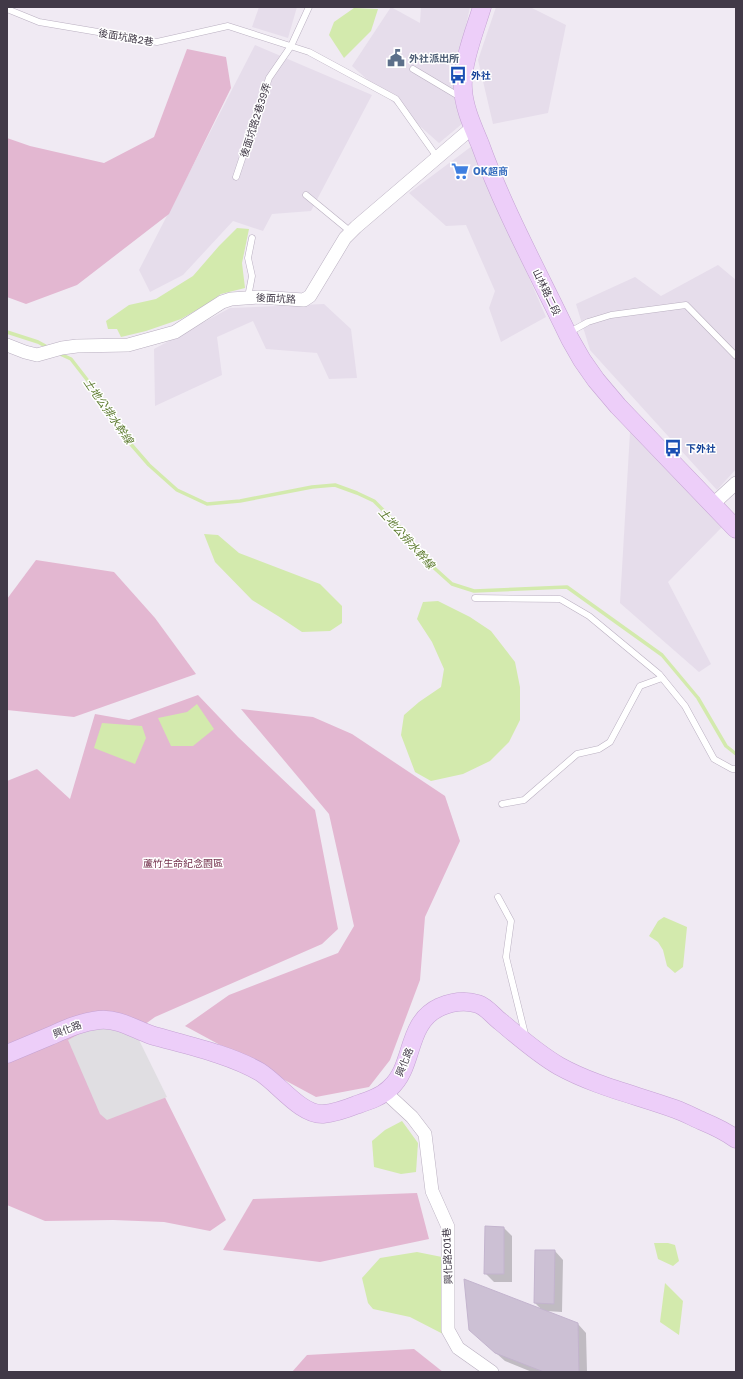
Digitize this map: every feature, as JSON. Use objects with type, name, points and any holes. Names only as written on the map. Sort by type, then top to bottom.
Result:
[{"type":"street","name":"山林路二段","points":[[482,7],[463,74],[463,90],[465,100],[473,127],[499,194],[567,334],[582,360],[618,406],[736,529]]},
{"type":"street","name":"後面坑路","points":[[7,345],[25,352],[42,355],[62,348],[77,346],[128,345],[175,332],[222,302],[231,299],[248,297],[304,300],[310,296],[342,243],[351,232],[473,127]]},
{"type":"street","points":[[712,505],[736,483]]},
{"type":"street","name":"興化路","points":[[7,1054],[82,1023],[101,1020],[116,1021],[143,1032],[213,1052],[260,1072],[278,1085],[297,1103],[311,1112],[323,1114],[363,1103],[377,1097],[391,1088],[399,1078],[416,1031],[423,1020],[439,1008],[462,1001],[479,1004],[558,1065],[581,1077],[676,1109],[727,1132],[736,1139]]},
{"type":"street","name":"興化路201巷","points":[[385,1092],[412,1117],[425,1134],[432,1191],[448,1227],[448,1330],[458,1348],[492,1372]]},
{"type":"lane","points":[[291,46],[309,7]]},
{"type":"lane","name":"後面坑路2巷","points":[[7,9],[39,22],[158,42],[228,26],[291,46],[308,52],[396,99],[437,157]]},
{"type":"lane","name":"後面坑路2巷39弄","points":[[236,177],[269,78],[291,46]]},
{"type":"lane","points":[[413,69],[465,100]]},
{"type":"lane","points":[[306,195],[351,232]]},
{"type":"lane","points":[[248,297],[252,276],[248,258],[252,238]]},
{"type":"lane","points":[[567,334],[588,322],[611,316],[686,305],[736,356]]},
{"type":"lane","points":[[476,598],[560,599],[589,616],[662,678],[685,706],[714,759],[732,769],[736,769]]},
{"type":"lane","points":[[502,804],[524,800],[577,754],[599,750],[610,742],[640,686],[662,678]]},
{"type":"lane","points":[[498,897],[511,921],[506,957],[528,1043]]},
{"type":"shaded area","points":[[259,7],[297,7],[288,38],[252,27]]},
{"type":"shaded area","points":[[391,7],[420,23],[421,7],[470,7],[462,44],[463,123],[439,143],[352,66]]},
{"type":"shaded area","points":[[496,7],[530,7],[566,25],[548,113],[493,124],[478,60]]},
{"type":"shaded area","points":[[354,8],[378,9],[371,31],[344,58],[329,35],[334,22]]},
{"type":"shaded area","points":[[255,45],[372,95],[311,211],[272,214],[263,231],[233,221],[183,275],[150,292],[139,270]]},
{"type":"shaded area","points":[[472,146],[546,317],[501,342],[489,308],[495,291],[466,225],[446,226],[409,193]]},
{"type":"shaded area","points":[[237,228],[249,229],[242,263],[245,288],[221,294],[181,319],[146,331],[121,337],[117,329],[108,329],[106,321],[129,305],[156,299],[193,276]]},
{"type":"shaded area","points":[[718,265],[736,280],[736,469],[717,490],[590,350],[576,304],[635,277],[661,296]]},
{"type":"shaded area","points":[[324,304],[351,329],[357,378],[329,379],[317,353],[266,349],[253,321],[217,337],[222,375],[155,406],[154,349],[230,308]]},
{"type":"shaded area","points":[[630,432],[722,527],[668,582],[711,664],[699,672],[620,603]]},
{"type":"shaded area","points":[[204,534],[218,535],[239,553],[320,584],[342,606],[342,623],[330,631],[302,632],[252,600],[215,562]]},
{"type":"shaded area","points":[[438,601],[470,617],[491,631],[515,662],[520,687],[520,720],[509,742],[490,761],[463,774],[431,781],[415,772],[401,735],[404,715],[419,702],[441,687],[444,669],[432,642],[417,619],[423,602]]},
{"type":"shaded area","points":[[197,704],[214,729],[193,746],[171,746],[158,718],[187,712]]},
{"type":"shaded area","points":[[102,723],[142,726],[146,738],[135,764],[94,748]]},
{"type":"shaded area","points":[[664,917],[687,927],[683,967],[675,973],[667,966],[663,950],[658,942],[649,936],[658,921]]},
{"type":"shaded area","points":[[94,1026],[120,1028],[139,1040],[167,1097],[107,1120],[100,1114],[68,1040]]},
{"type":"shaded area","points":[[402,1121],[418,1143],[416,1172],[401,1174],[374,1167],[372,1141],[385,1130]]},
{"type":"shaded area","points":[[654,1243],[668,1243],[675,1245],[679,1261],[673,1266],[658,1259]]},
{"type":"shaded area","points":[[417,1252],[442,1257],[443,1334],[410,1317],[373,1309],[368,1303],[362,1278],[380,1258]]},
{"type":"shaded area","points":[[665,1283],[683,1301],[679,1335],[660,1322]]},
{"type":"green space","points":[[187,49],[226,57],[231,88],[169,214],[77,285],[26,304],[7,297],[7,138],[30,146],[104,163],[154,137]]},
{"type":"green space","points":[[36,560],[114,572],[155,618],[196,674],[74,717],[7,710],[7,599]]},
{"type":"green space","name":"蘆竹生命紀念園區","points":[[198,695],[238,737],[315,810],[338,929],[322,944],[155,1017],[133,1033],[226,1220],[210,1231],[164,1222],[113,1220],[45,1221],[7,1205],[7,781],[37,769],[70,799],[95,714],[129,720]]},
{"type":"green space","points":[[241,709],[313,717],[352,734],[445,796],[460,841],[425,917],[420,980],[390,1060],[369,1087],[316,1097],[185,1026],[229,995],[338,953],[354,926],[329,814]]},
{"type":"green space","points":[[417,1193],[429,1239],[320,1262],[223,1250],[253,1199]]},
{"type":"green space","points":[[414,1349],[443,1372],[292,1372],[307,1355]]},
{"type":"building","points":[[485,1226],[504,1227],[504,1274],[484,1274]]},
{"type":"building","points":[[535,1250],[555,1250],[554,1304],[534,1303]]},
{"type":"building","points":[[464,1279],[578,1323],[579,1372],[544,1372],[495,1353],[469,1330]]},
{"type":"waterway","name":"土地公排水幹線","points":[[7,332],[38,342],[49,348]]},
{"type":"waterway","name":"土地公排水幹線","points":[[58,353],[71,359],[109,408],[129,442],[149,465],[177,490],[207,504],[240,501],[312,487],[335,485],[374,501],[400,527],[432,566],[452,584],[474,591],[567,587],[662,655],[698,698],[726,746],[736,754]]},
{"type":"place","name":"外社派出所","points":[[396,58]]},
{"type":"place","name":"外社","points":[[458,75]]},
{"type":"place","name":"OK超商","points":[[460,171]]},
{"type":"place","name":"下外社","points":[[673,448]]}]
